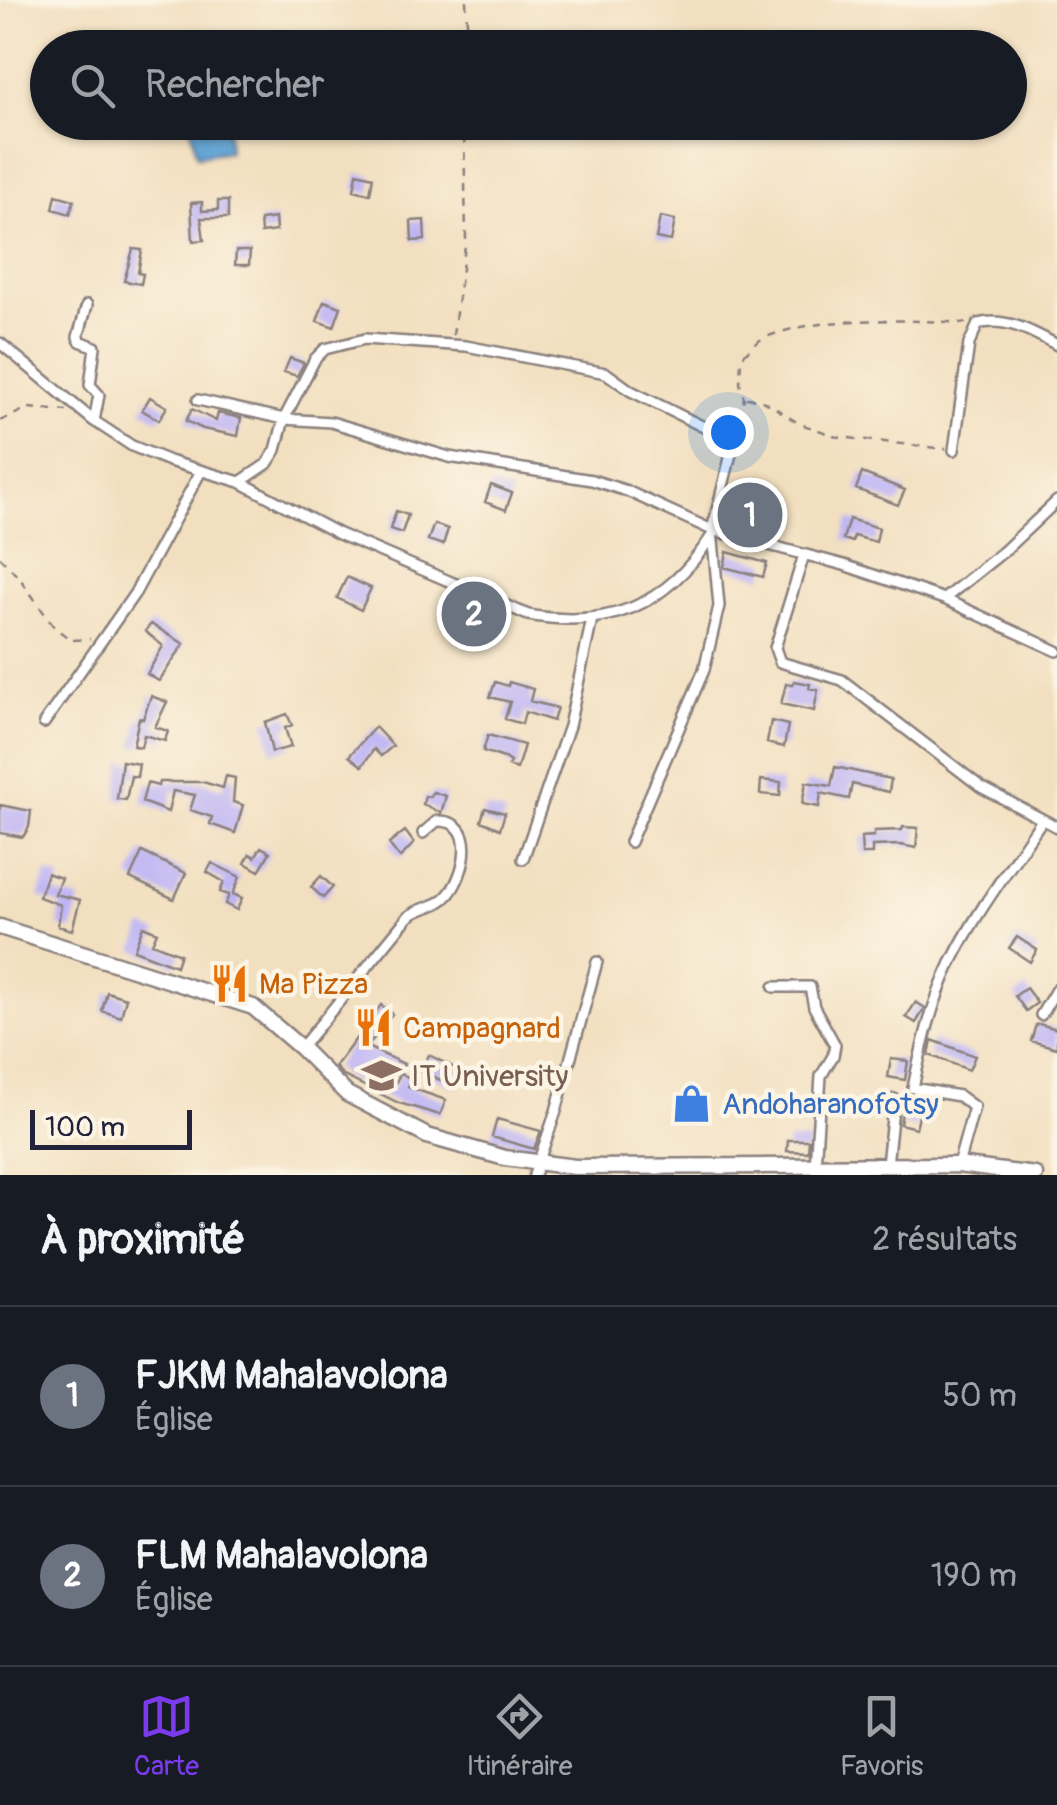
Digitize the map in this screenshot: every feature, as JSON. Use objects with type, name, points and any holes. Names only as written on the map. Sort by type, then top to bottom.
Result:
[{"type":"main road","points":[[0,927],[237,1000],[268,1018],[347,1094],[387,1117],[427,1136],[537,1170],[958,1166],[1035,1175]]},
{"type":"street","points":[[87,305],[78,334],[80,341],[96,348],[90,385],[99,395],[94,421]]},
{"type":"street","points":[[954,450],[969,344],[978,324],[1011,324],[1057,345]]},
{"type":"street","points":[[0,343],[94,421],[132,446],[240,482],[339,534],[517,612],[552,620],[592,619],[627,612],[652,601],[699,555],[711,534],[734,442],[631,390],[606,373],[452,345],[365,339],[326,349],[316,359],[284,419],[276,450],[267,464],[240,482]]},
{"type":"street","points":[[198,400],[284,419],[332,422],[449,457],[592,480],[627,490],[711,534],[804,555],[944,599],[1057,651]]},
{"type":"street","points":[[44,723],[135,594],[201,471]]},
{"type":"street","points":[[944,599],[1004,552],[1057,501]]},
{"type":"street","points":[[630,842],[704,670],[719,606],[711,534]]},
{"type":"street","points":[[804,555],[775,648],[780,662],[842,680],[981,787],[1057,827]]},
{"type":"street","points":[[523,859],[569,726],[592,619]]},
{"type":"street","points":[[301,1048],[408,917],[419,908],[441,902],[459,878],[466,842],[461,828],[448,820],[438,820],[424,834]]},
{"type":"street","points":[[958,1166],[974,1108],[959,1096],[913,1088],[926,1029],[950,964],[980,911],[1042,820]]},
{"type":"street","points":[[537,1170],[598,962]]},
{"type":"street","points":[[774,987],[810,988],[814,1007],[835,1045],[834,1056],[821,1076],[815,1167]]},
{"type":"street","points":[[1040,1015],[1057,988]]},
{"type":"street","points":[[887,1166],[894,1099]]},
{"type":"path","points":[[466,0],[467,30]]},
{"type":"path","points":[[452,345],[466,239],[464,140]]},
{"type":"path","points":[[734,442],[744,398],[741,358],[760,339],[796,328],[897,320],[978,324]]},
{"type":"path","points":[[744,398],[761,399],[799,423],[814,426],[830,436],[954,450]]},
{"type":"path","points":[[0,420],[28,408],[84,412]]},
{"type":"path","points":[[0,557],[54,627],[70,640],[98,642]]},
{"type":"water","points":[[194,140],[228,140],[229,151],[197,156]]},
{"type":"building","points":[[357,173],[373,177],[370,194],[354,190]]},
{"type":"building","points":[[56,195],[74,200],[70,214],[53,209]]},
{"type":"building","points":[[218,201],[228,201],[228,218],[201,218],[204,240],[193,241],[191,203],[202,202],[202,211],[218,210]]},
{"type":"building","points":[[660,217],[675,220],[671,241],[656,238]]},
{"type":"building","points":[[275,218],[276,231],[261,233],[260,220]]},
{"type":"building","points":[[424,220],[425,240],[412,241],[411,221]]},
{"type":"building","points":[[133,249],[142,250],[138,273],[143,274],[141,284],[124,281]]},
{"type":"building","points":[[236,251],[250,251],[249,265],[235,265]]},
{"type":"building","points":[[324,301],[341,307],[334,327],[317,321]]},
{"type":"building","points":[[290,358],[304,363],[297,376],[284,372]]},
{"type":"building","points":[[150,397],[167,407],[159,420],[142,410]]},
{"type":"building","points":[[192,409],[216,421],[218,413],[241,418],[238,436],[186,421]]},
{"type":"building","points":[[862,473],[905,490],[898,505],[856,489]]},
{"type":"building","points":[[491,485],[512,493],[506,510],[485,502]]},
{"type":"building","points":[[734,493],[775,505],[765,536],[725,525]]},
{"type":"building","points":[[396,511],[408,515],[402,533],[390,529]]},
{"type":"building","points":[[849,519],[879,528],[876,542],[854,536],[852,542],[843,539]]},
{"type":"building","points":[[434,524],[448,529],[443,545],[428,540]]},
{"type":"building","points":[[727,552],[767,563],[763,577],[724,567]]},
{"type":"building","points":[[347,577],[371,588],[361,610],[337,598]]},
{"type":"building","points":[[462,600],[492,612],[486,627],[456,615]]},
{"type":"building","points":[[151,624],[184,644],[159,681],[147,674],[163,646],[145,631]]},
{"type":"building","points":[[794,681],[818,690],[814,711],[781,704],[786,684],[793,685]]},
{"type":"building","points":[[495,682],[533,689],[530,701],[557,708],[553,721],[525,712],[522,724],[505,719],[510,702],[490,697]]},
{"type":"building","points":[[151,696],[167,702],[155,727],[168,731],[165,741],[144,735],[141,747],[133,746],[139,718],[143,719]]},
{"type":"building","points":[[287,714],[292,725],[285,728],[291,747],[272,752],[265,722]]},
{"type":"building","points":[[771,721],[788,725],[784,747],[767,743]]},
{"type":"building","points":[[375,727],[393,746],[381,756],[374,749],[362,766],[349,756]]},
{"type":"building","points":[[488,735],[524,745],[517,769],[508,766],[510,762],[504,758],[483,751]]},
{"type":"building","points":[[122,761],[139,764],[137,777],[131,776],[126,800],[117,799]]},
{"type":"building","points":[[835,767],[891,779],[889,792],[852,784],[849,799],[821,793],[819,807],[802,804],[806,782],[831,786]]},
{"type":"building","points":[[226,776],[235,778],[233,802],[243,805],[235,833],[210,824],[212,817],[190,810],[195,795],[173,791],[168,812],[142,802],[147,783],[158,786],[159,782],[203,782],[223,788]]},
{"type":"building","points":[[761,780],[781,782],[780,796],[760,794]]},
{"type":"building","points":[[433,792],[446,796],[441,813],[423,804],[425,796]]},
{"type":"building","points":[[0,805],[31,811],[23,837],[0,833]]},
{"type":"building","points":[[485,808],[505,813],[500,829],[481,821]]},
{"type":"building","points":[[903,827],[918,828],[916,848],[872,846],[872,854],[862,854],[861,837]]},
{"type":"building","points":[[405,831],[414,843],[400,858],[389,844]]},
{"type":"building","points":[[261,847],[270,852],[259,871],[245,863]]},
{"type":"building","points":[[142,852],[186,873],[174,899],[130,878]]},
{"type":"building","points":[[212,863],[240,877],[233,894],[242,898],[237,910],[225,904],[229,895],[220,892],[224,882],[207,872]]},
{"type":"building","points":[[47,873],[61,878],[55,894],[80,900],[72,930],[58,926],[61,905],[39,897]]},
{"type":"building","points":[[321,876],[333,887],[323,898],[311,887]]},
{"type":"building","points":[[143,926],[157,932],[152,943],[180,954],[176,966],[134,950]]},
{"type":"building","points":[[1017,937],[1037,950],[1030,962],[1009,948]]},
{"type":"building","points":[[1026,988],[1037,1003],[1026,1011],[1015,996]]},
{"type":"building","points":[[107,992],[126,998],[121,1017],[102,1011]]},
{"type":"building","points":[[916,1002],[925,1008],[916,1023],[906,1017]]},
{"type":"building","points":[[381,1005],[392,1014],[367,1047],[404,1064],[401,1072],[381,1063],[372,1079],[392,1089],[401,1073],[412,1080],[408,1087],[446,1100],[440,1115],[399,1103],[344,1076],[335,1067]]},
{"type":"building","points":[[1039,1024],[1057,1029],[1057,1048],[1031,1041]]},
{"type":"building","points":[[932,1040],[975,1056],[969,1070],[929,1055]]},
{"type":"building","points":[[429,1055],[461,1071],[453,1086],[421,1071]]},
{"type":"building","points":[[891,1059],[908,1061],[905,1080],[888,1077]]},
{"type":"building","points":[[903,1106],[920,1111],[916,1128],[900,1124]]},
{"type":"building","points":[[497,1119],[541,1131],[534,1149],[492,1137]]},
{"type":"building","points":[[788,1140],[809,1140],[808,1152],[787,1151]]},
{"type":"place","name":"FJKM Mahalavolona","points":[[750,515]]},
{"type":"place","name":"FLM Mahalavolona","points":[[474,614]]},
{"type":"place","name":"Ma Pizza","points":[[229,984]]},
{"type":"place","name":"Campagnard","points":[[373,1028]]},
{"type":"place","name":"IT University","points":[[381,1076]]},
{"type":"place","name":"Andoharanofotsy","points":[[692,1104]]}]
